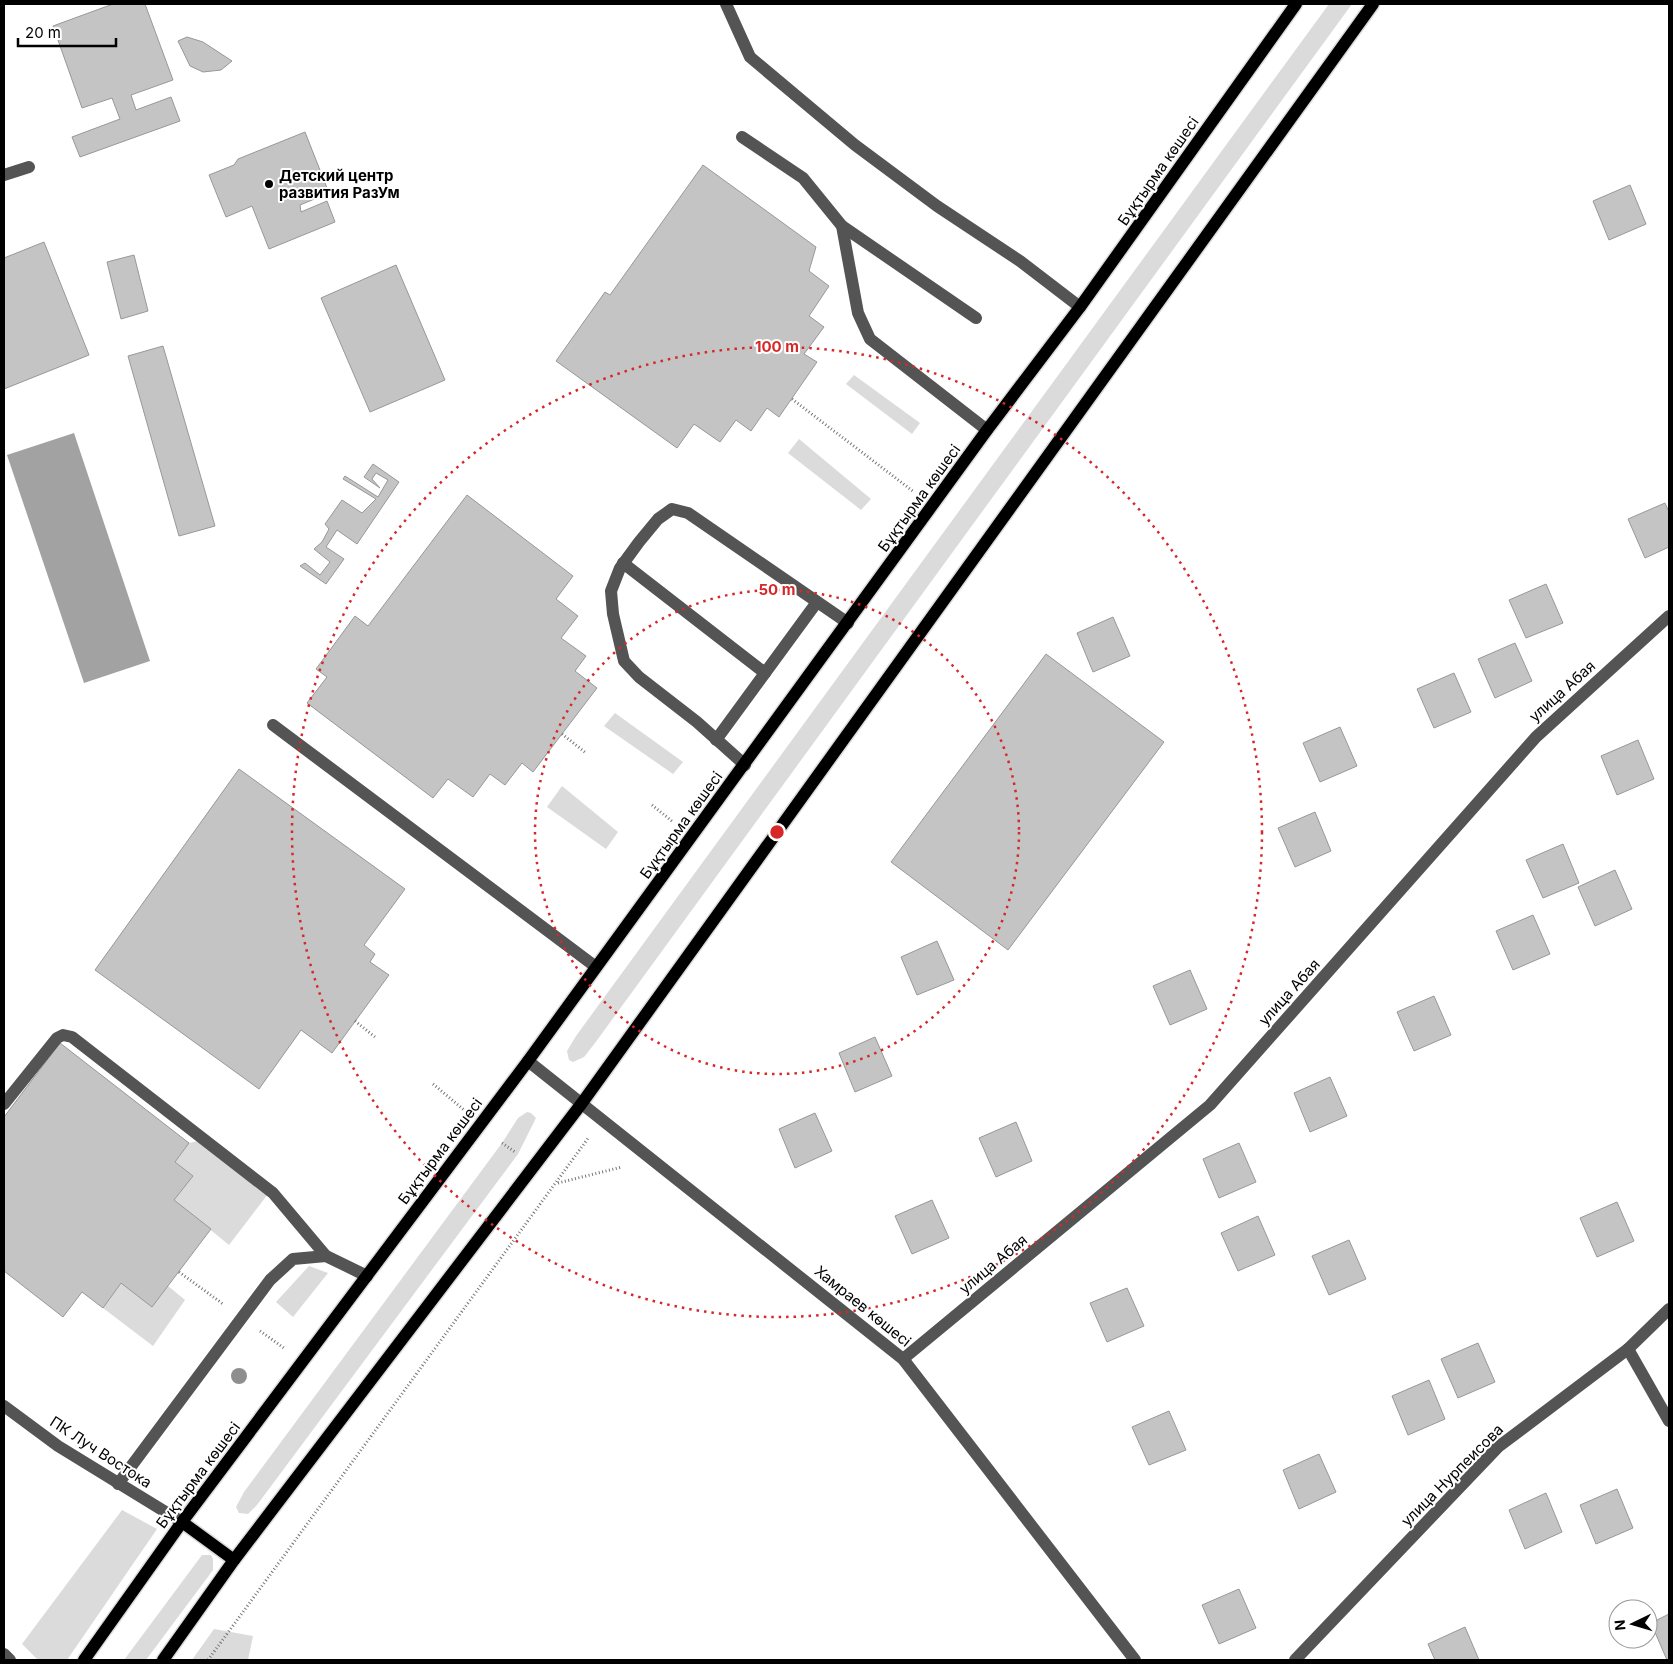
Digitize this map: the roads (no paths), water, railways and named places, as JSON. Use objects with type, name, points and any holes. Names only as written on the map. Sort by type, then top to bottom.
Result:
[{"type":"main road","name":"Бұқтырма көшесі","points":[[84,1660],[182,1522],[528,1061],[745,765],[987,430],[1080,307],[1296,4]]},
{"type":"main road","points":[[163,1660],[234,1560],[582,1103],[1373,4]]},
{"type":"main road","points":[[182,1522],[234,1560]]},
{"type":"street","points":[[726,4],[750,57],[855,145],[938,206],[1020,261],[1080,307]]},
{"type":"street","points":[[742,137],[803,178],[842,226],[976,318]]},
{"type":"street","points":[[4,175],[29,167]]},
{"type":"street","points":[[842,226],[858,313],[870,339],[987,430]]},
{"type":"street","points":[[745,765],[639,677],[624,661],[611,590],[623,564],[658,519],[672,509],[688,514],[848,623]]},
{"type":"street","points":[[623,564],[765,674]]},
{"type":"street","points":[[716,740],[817,602]]},
{"type":"street","name":"улица Абая","points":[[903,1359],[1210,1105],[1536,737],[1669,616]]},
{"type":"street","points":[[273,725],[596,968]]},
{"type":"street","points":[[4,1104],[57,1038],[64,1035],[72,1037],[273,1193],[326,1256],[367,1276]]},
{"type":"street","name":"Хамраев көшесі","points":[[528,1061],[903,1359],[1135,1660]]},
{"type":"street","points":[[118,1484],[270,1280],[293,1259],[326,1256]]},
{"type":"street","name":"улица Нурпеисова","points":[[1295,1660],[1498,1447],[1628,1349],[1669,1309]]},
{"type":"street","points":[[1628,1349],[1669,1421]]},
{"type":"street","name":"ПК Луч Востока","points":[[4,1406],[58,1446],[182,1522]]},
{"type":"street","points":[[4,1654],[10,1660]]},
{"type":"place","name":"Детский центр развития РазУм","points":[[269,184]]}]
